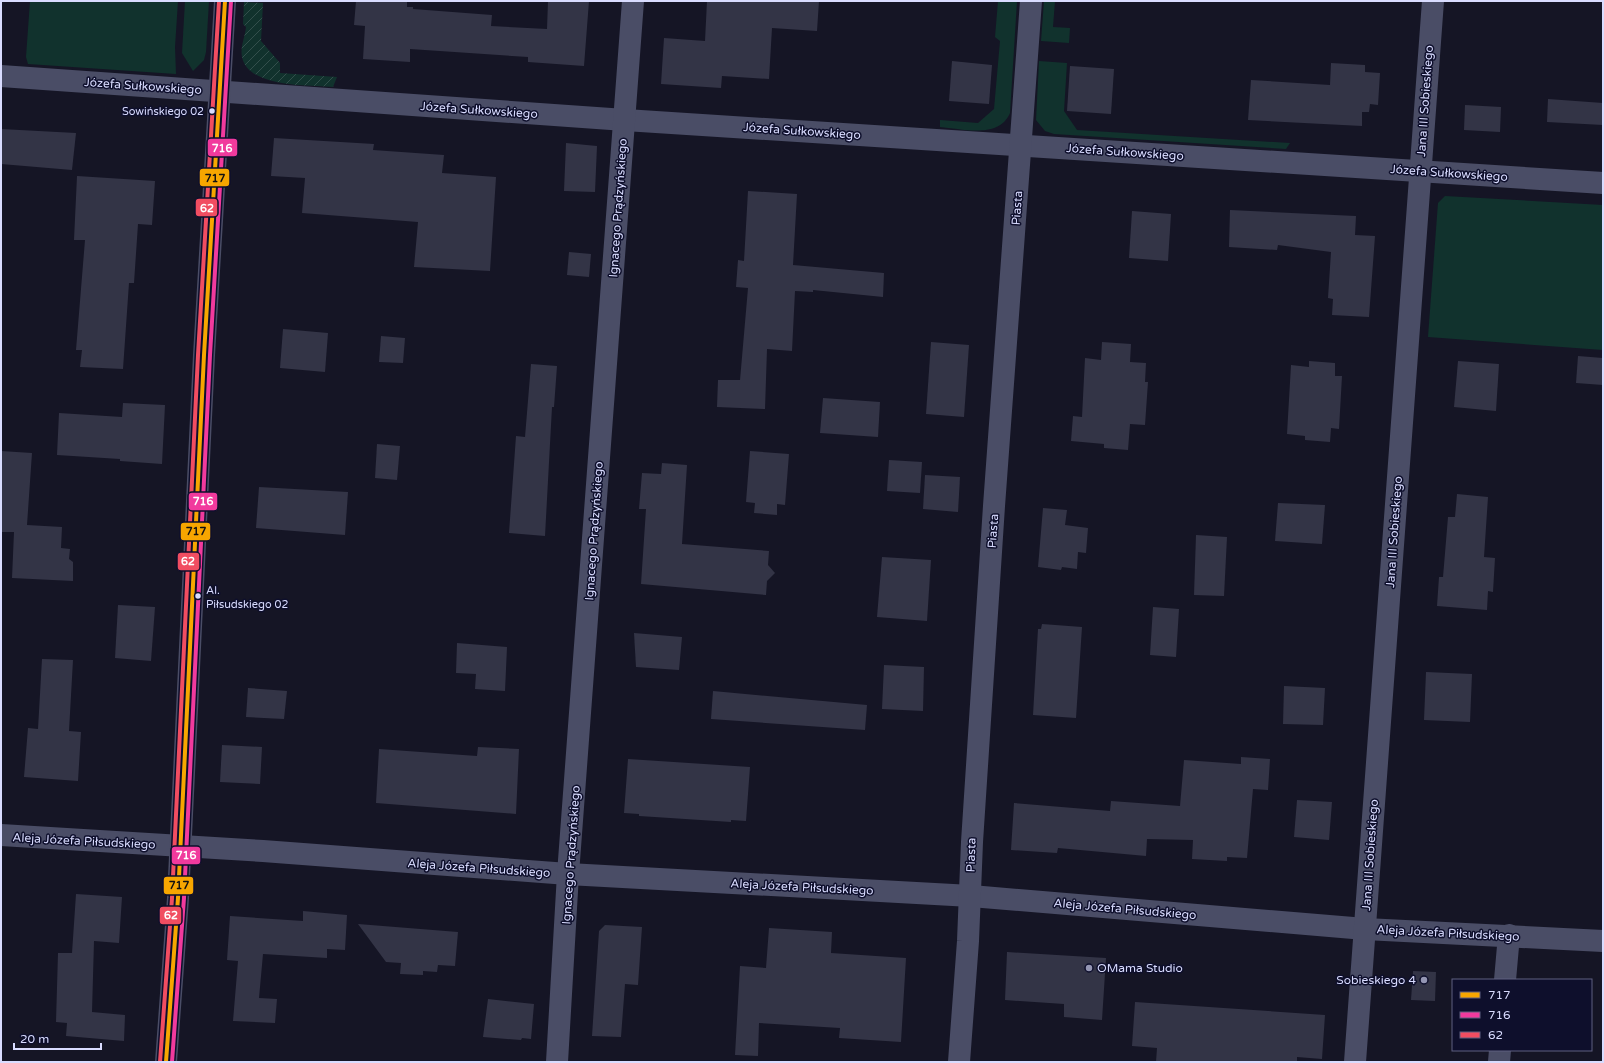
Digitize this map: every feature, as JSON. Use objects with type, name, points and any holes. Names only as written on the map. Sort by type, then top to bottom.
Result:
[{"type":"street","points":[[166,1062],[177,914],[219,92],[225,1]]},
{"type":"street","name":"Ignacego Prądzyńskiego","points":[[557,1062],[568,874],[633,1]]},
{"type":"street","name":"Piasta","points":[[959,1062],[993,530],[1031,1]]},
{"type":"street","name":"Jana III Sobieskiego","points":[[1355,1062],[1433,1]]},
{"type":"street","name":"Józefa Sułkowskiego","points":[[1,76],[625,120],[1603,183]]},
{"type":"street","name":"Aleja Józefa Piłsudskiego","points":[[1,835],[180,846],[568,874],[970,896],[1365,929],[1509,935],[1603,941]]},
{"type":"street","points":[[1505,979],[1509,935]]},
{"type":"street","points":[[1499,1062],[1500,1051]]},
{"type":"green space","points":[[30,1],[178,1],[175,47],[176,74],[28,64],[26,57]]},
{"type":"green space","points":[[185,1],[209,1],[206,52],[204,60],[193,71],[182,53]]},
{"type":"green space","points":[[998,1],[1017,1],[1010,113],[1005,121],[998,126],[989,129],[969,130],[940,127],[940,120],[978,123],[994,109],[1000,41],[995,37]]},
{"type":"green space","points":[[1044,1],[1055,1],[1053,27],[1070,28],[1069,43],[1041,41]]},
{"type":"green space","points":[[244,2],[263,3],[261,41],[280,63],[280,73],[337,77],[333,87],[296,85],[267,80],[247,67],[242,57],[242,46],[246,27],[243,24]]},
{"type":"green space","points":[[1039,61],[1067,63],[1064,111],[1077,130],[1290,143],[1286,149],[1054,134],[1045,131],[1036,120]]},
{"type":"green space","points":[[1445,196],[1603,205],[1603,350],[1428,337],[1438,203]]},
{"type":"building","points":[[356,1],[407,1],[407,7],[413,7],[413,9],[492,15],[491,26],[547,29],[548,1],[589,1],[584,66],[528,62],[528,57],[410,49],[410,62],[363,59],[365,26],[354,25]]},
{"type":"building","points":[[707,1],[819,1],[817,31],[772,28],[769,79],[722,76],[721,88],[661,84],[664,38],[705,41]]},
{"type":"building","points":[[952,61],[992,65],[989,104],[949,101]]},
{"type":"building","points":[[1331,63],[1365,65],[1365,72],[1380,73],[1378,105],[1370,104],[1369,112],[1362,112],[1362,126],[1248,120],[1251,80],[1330,85]]},
{"type":"building","points":[[1070,66],[1114,69],[1111,114],[1067,111]]},
{"type":"building","points":[[1548,99],[1603,103],[1603,125],[1547,122]]},
{"type":"building","points":[[1465,105],[1501,107],[1500,132],[1464,130]]},
{"type":"building","points":[[1,129],[76,133],[72,170],[1,164]]},
{"type":"building","points":[[274,138],[374,144],[373,150],[444,155],[442,173],[496,177],[490,271],[414,267],[418,222],[302,213],[305,178],[271,176]]},
{"type":"building","points":[[566,143],[597,146],[595,192],[564,191]]},
{"type":"building","points":[[77,176],[155,181],[152,225],[138,224],[134,283],[129,283],[123,369],[80,367],[82,350],[76,350],[85,240],[74,240]]},
{"type":"building","points":[[748,191],[797,194],[793,265],[884,273],[883,297],[813,290],[813,292],[795,291],[792,351],[767,349],[765,409],[717,407],[718,380],[740,380],[748,288],[736,287],[738,260],[744,261]]},
{"type":"building","points":[[1230,210],[1356,216],[1355,235],[1375,236],[1369,317],[1332,315],[1333,299],[1328,298],[1331,252],[1278,245],[1277,250],[1229,247]]},
{"type":"building","points":[[1132,211],[1171,214],[1168,261],[1129,258]]},
{"type":"building","points":[[569,252],[591,254],[589,277],[567,275]]},
{"type":"building","points":[[283,329],[328,333],[325,372],[280,368]]},
{"type":"building","points":[[381,336],[405,338],[403,363],[379,362]]},
{"type":"building","points":[[931,342],[969,345],[964,417],[926,414]]},
{"type":"building","points":[[1102,342],[1131,344],[1130,362],[1146,363],[1145,382],[1148,382],[1145,425],[1130,424],[1128,450],[1104,448],[1104,444],[1071,441],[1073,416],[1082,417],[1085,358],[1101,360]]},
{"type":"building","points":[[1578,356],[1603,358],[1603,385],[1576,383]]},
{"type":"building","points":[[1309,361],[1335,363],[1335,376],[1342,376],[1339,429],[1331,428],[1330,442],[1305,440],[1305,436],[1287,434],[1291,365],[1309,367]]},
{"type":"building","points":[[1458,361],[1499,364],[1496,411],[1454,407]]},
{"type":"building","points":[[531,364],[557,366],[554,407],[552,407],[545,536],[509,533],[516,436],[525,437]]},
{"type":"building","points":[[823,398],[880,402],[878,437],[820,433]]},
{"type":"building","points":[[123,403],[165,405],[162,464],[120,461],[120,459],[57,455],[59,413],[122,417]]},
{"type":"building","points":[[377,444],[400,446],[397,480],[375,478]]},
{"type":"building","points":[[1,451],[32,453],[27,525],[62,527],[61,548],[70,549],[69,559],[73,562],[73,581],[12,578],[14,532],[1,532]]},
{"type":"building","points":[[750,451],[789,454],[785,505],[777,504],[777,515],[754,513],[755,503],[746,502]]},
{"type":"building","points":[[889,460],[922,462],[920,493],[887,491]]},
{"type":"building","points":[[662,463],[687,465],[682,544],[769,551],[768,565],[775,573],[767,581],[766,595],[641,584],[646,509],[639,509],[642,473],[661,474]]},
{"type":"building","points":[[925,475],[960,477],[958,512],[923,509]]},
{"type":"building","points":[[259,487],[348,492],[345,535],[256,528]]},
{"type":"building","points":[[1457,494],[1488,497],[1484,557],[1495,558],[1493,592],[1488,591],[1487,610],[1437,606],[1439,577],[1443,577],[1448,517],[1455,517]]},
{"type":"building","points":[[1278,503],[1325,505],[1322,544],[1275,541]]},
{"type":"building","points":[[1043,508],[1067,510],[1065,525],[1088,528],[1086,553],[1078,552],[1077,569],[1062,567],[1061,570],[1038,567]]},
{"type":"building","points":[[1196,535],[1227,537],[1224,596],[1194,595]]},
{"type":"building","points":[[882,557],[931,560],[927,621],[877,617]]},
{"type":"building","points":[[118,605],[155,607],[151,661],[115,658]]},
{"type":"building","points":[[1153,607],[1179,609],[1176,657],[1150,655]]},
{"type":"building","points":[[1042,624],[1082,627],[1076,718],[1033,715],[1038,629],[1041,629]]},
{"type":"building","points":[[634,633],[682,637],[679,670],[636,667]]},
{"type":"building","points":[[457,643],[507,647],[505,691],[475,689],[476,674],[456,673]]},
{"type":"building","points":[[42,659],[73,660],[69,731],[81,732],[78,781],[24,777],[28,728],[38,729]]},
{"type":"building","points":[[884,665],[924,667],[923,711],[882,709]]},
{"type":"building","points":[[1426,672],[1472,674],[1470,722],[1424,720]]},
{"type":"building","points":[[1284,686],[1325,688],[1323,725],[1283,724]]},
{"type":"building","points":[[248,688],[287,691],[284,719],[246,717]]},
{"type":"building","points":[[713,691],[867,705],[865,730],[711,719]]},
{"type":"building","points":[[222,745],[262,747],[260,784],[220,782]]},
{"type":"building","points":[[478,747],[519,749],[516,814],[376,803],[379,749],[477,756]]},
{"type":"building","points":[[1241,757],[1270,759],[1268,790],[1253,789],[1247,858],[1227,857],[1227,861],[1192,859],[1193,840],[1147,839],[1146,856],[1058,848],[1057,853],[1011,850],[1014,803],[1110,811],[1111,801],[1180,806],[1184,760],[1241,764]]},
{"type":"building","points":[[628,759],[750,767],[746,821],[731,820],[731,822],[639,816],[639,814],[624,813]]},
{"type":"building","points":[[1297,800],[1332,802],[1329,840],[1294,837]]},
{"type":"building","points":[[76,894],[122,897],[119,943],[94,941],[92,1012],[125,1015],[124,1041],[66,1036],[67,1023],[56,1022],[58,953],[72,953]]},
{"type":"building","points":[[303,911],[347,915],[345,950],[327,949],[327,958],[263,954],[259,998],[277,999],[275,1023],[233,1021],[238,961],[227,960],[230,916],[303,921]]},
{"type":"building","points":[[358,924],[458,932],[455,966],[438,965],[437,972],[423,971],[423,975],[400,974],[401,963],[386,962]]},
{"type":"building","points":[[605,925],[642,927],[638,985],[625,984],[621,1037],[592,1036],[599,931]]},
{"type":"building","points":[[769,928],[832,932],[831,953],[906,958],[901,1042],[839,1038],[840,1028],[759,1023],[758,1056],[735,1055],[740,966],[766,968]]},
{"type":"building","points":[[1007,952],[1106,958],[1102,1020],[1064,1017],[1064,1004],[1005,1000]]},
{"type":"building","name":"Sobieskiego 4","points":[[1413,971],[1436,972],[1435,1001],[1411,1000]]},
{"type":"building","points":[[488,999],[534,1004],[531,1039],[522,1038],[521,1040],[483,1037]]},
{"type":"building","points":[[1135,1002],[1325,1015],[1322,1059],[1297,1057],[1297,1062],[1156,1062],[1157,1048],[1132,1046]]},
{"type":"transit line","name":"62","points":[[160,1062],[172,898],[198,355],[219,1]]},
{"type":"transit line","name":"717","points":[[166,1062],[178,898],[204,355],[225,1]]},
{"type":"transit line","name":"716","points":[[172,1062],[184,898],[210,355],[231,1]]},
{"type":"place","name":"Sowińskiego 02","points":[[212,111]]},
{"type":"place","name":"Al. Piłsudskiego 02","points":[[198,596]]},
{"type":"place","name":"OMama Studio","points":[[1089,968]]},
{"type":"place","name":"Sobieskiego 4","points":[[1424,980]]}]
